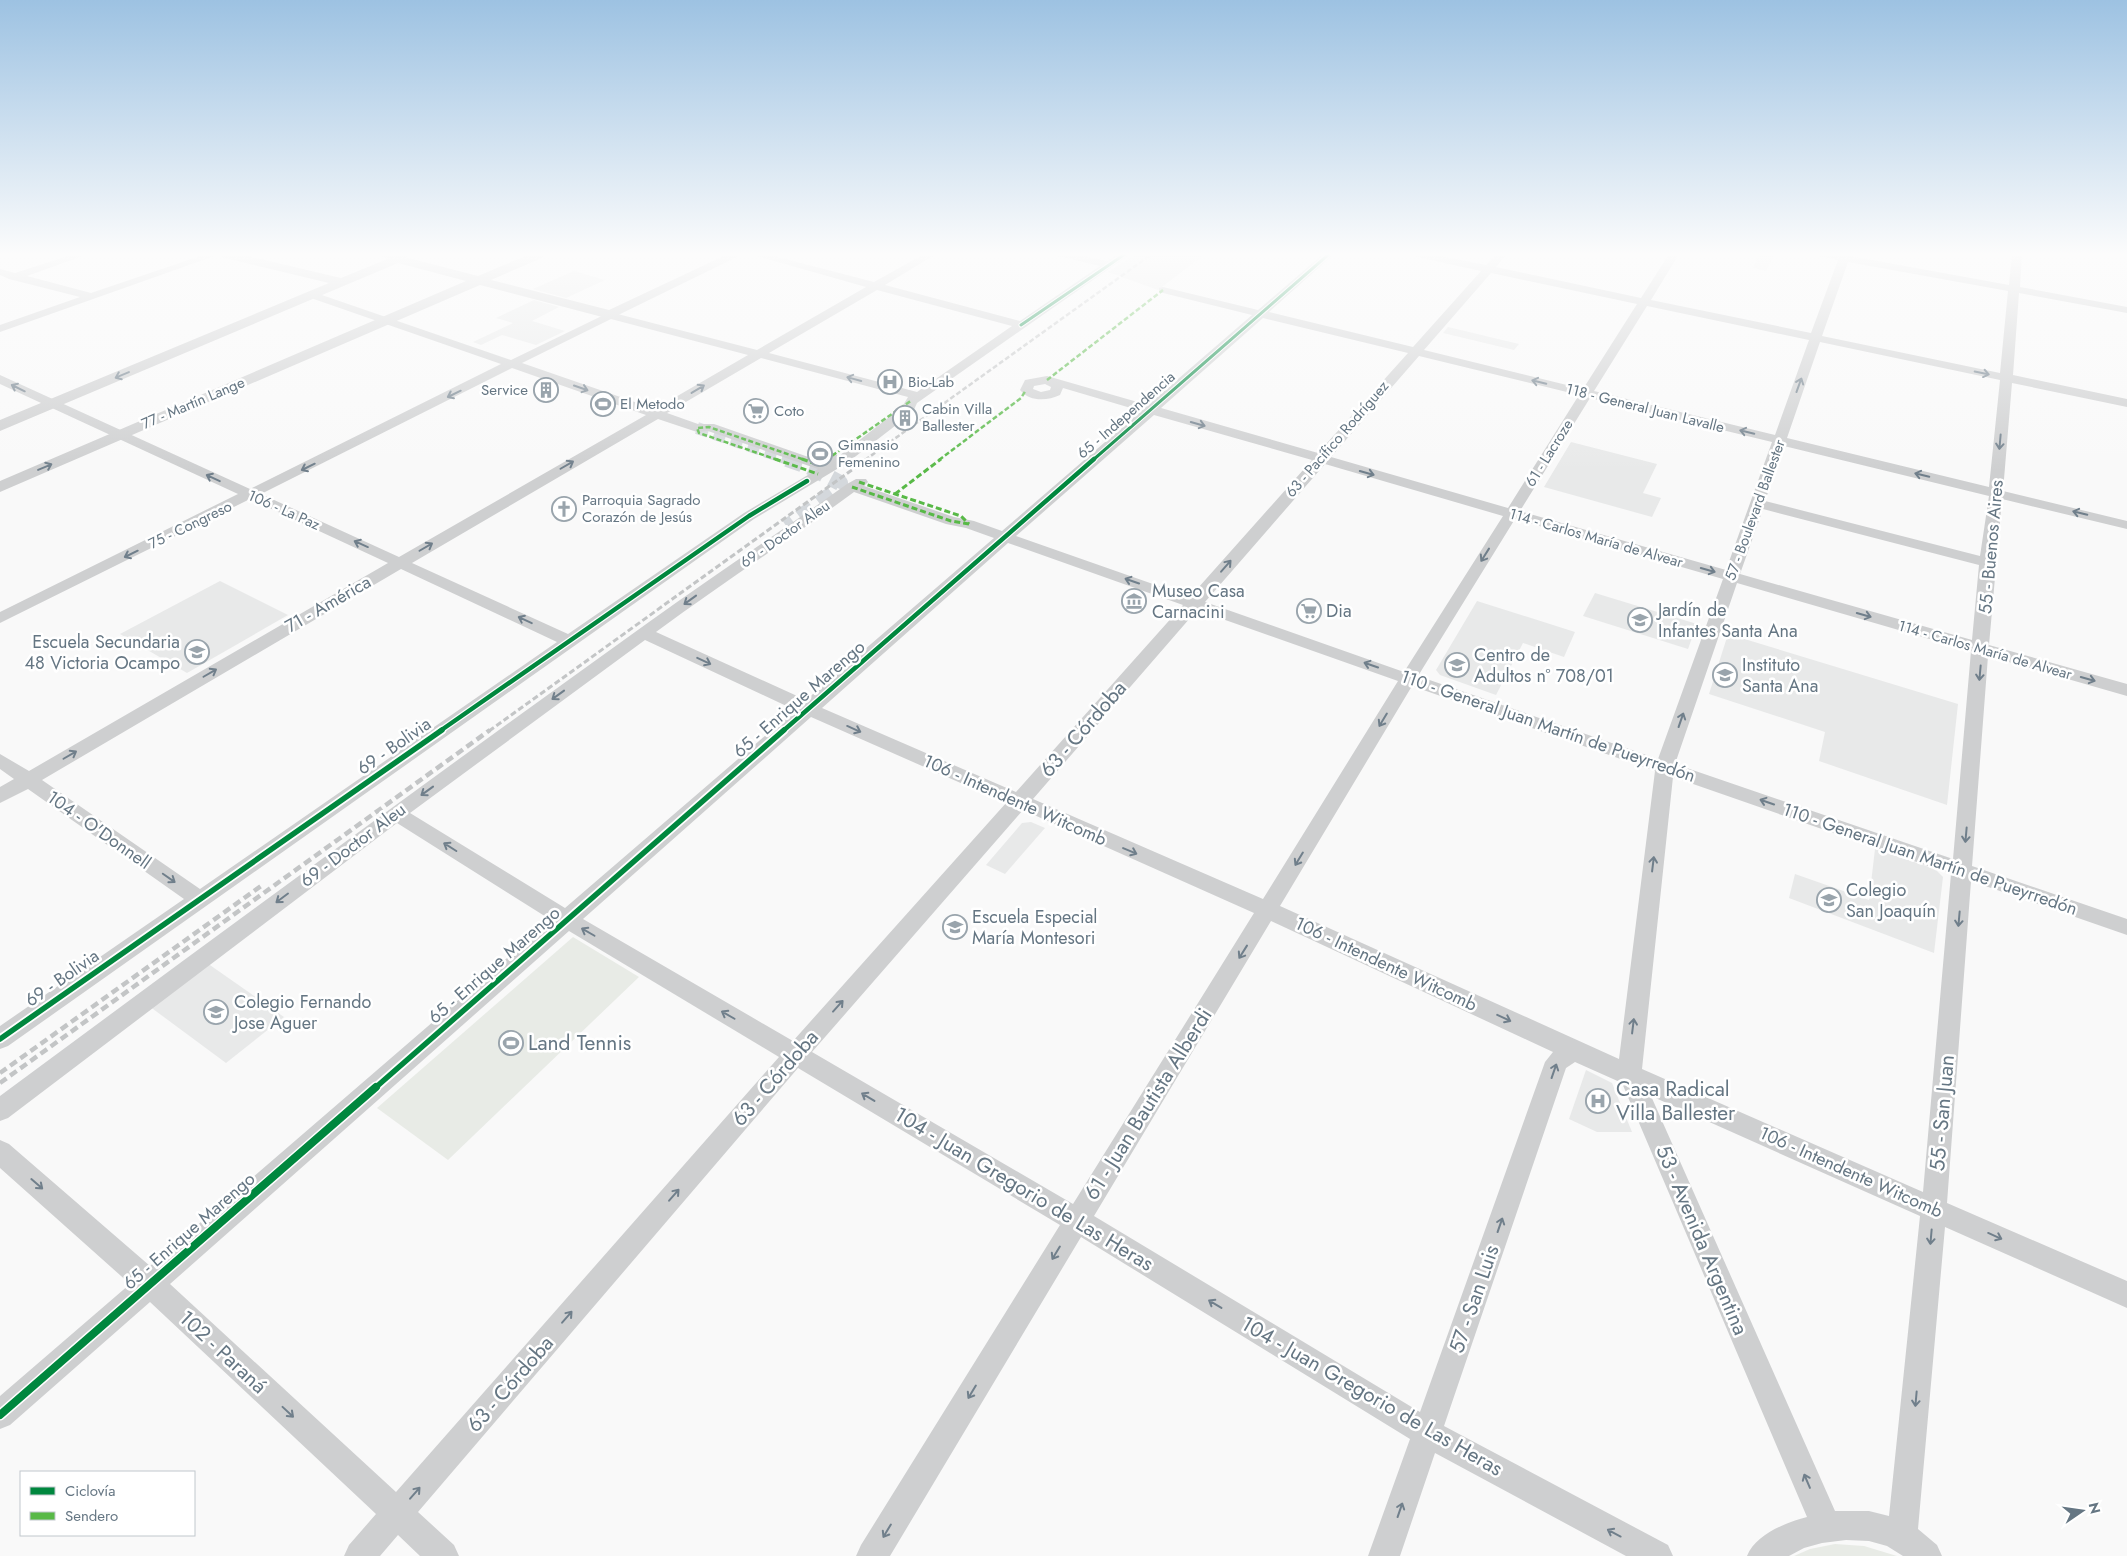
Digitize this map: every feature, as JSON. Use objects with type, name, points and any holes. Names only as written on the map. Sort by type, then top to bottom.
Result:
[{"type":"street","points":[[0,426],[237,327]]},
{"type":"street","name":"77 - Martín Lange","points":[[0,487],[371,327]]},
{"type":"street","points":[[405,327],[697,428],[699,433],[819,469]]},
{"type":"street","name":"75 - Congreso","points":[[0,618],[587,327]]},
{"type":"street","points":[[655,327],[758,353],[915,398]]},
{"type":"street","name":"71 - América","points":[[0,796],[804,327]]},
{"type":"street","points":[[895,414],[915,398],[1019,327]]},
{"type":"street","name":"65 - Independencia","points":[[1007,537],[1246,327]]},
{"type":"street","name":"118 - General Juan Lavalle","points":[[1312,327],[2127,525]]},
{"type":"street","name":"63 - Pacífico Rodríguez","points":[[1194,603],[1436,327]]},
{"type":"street","name":"61 - Lacroze","points":[[1408,678],[1628,327]]},
{"type":"street","points":[[1762,327],[2127,403]]},
{"type":"street","name":"57 - Boulevard Ballester","points":[[1665,766],[1756,503],[1820,327]]},
{"type":"street","name":"55 - Buenos Aires","points":[[1963,870],[1982,649],[1987,562],[1996,493],[2011,327]]},
{"type":"street","name":"106 - La Paz","points":[[0,379],[569,641]]},
{"type":"street","name":"114 - Carlos María de Alvear","points":[[1058,385],[2127,690]]},
{"type":"street","name":"69 - Bolivia","points":[[0,1039],[569,641],[819,469],[901,406],[915,398]]},
{"type":"street","name":"110 - General Juan Martín de Pueyrredón","points":[[855,484],[951,522],[969,524],[1007,537],[2127,927]]},
{"type":"street","name":"69 - Doctor Aleu","points":[[710,585],[774,544],[855,484]]},
{"type":"street","points":[[1756,503],[1987,562]]},
{"type":"street","name":"65 - Enrique Marengo","points":[[0,1415],[566,919],[1007,537]]},
{"type":"street","name":"69 - Doctor Aleu","points":[[0,1110],[396,813],[710,585],[770,539]]},
{"type":"street","name":"63 - Córdoba","points":[[360,1556],[796,1054],[1194,603]]},
{"type":"street","name":"106 - Intendente Witcomb","points":[[644,633],[1018,803],[1268,910],[1573,1050],[2127,1296]]},
{"type":"street","name":"61 - Juan Bautista Alberdi","points":[[872,1556],[1408,678]]},
{"type":"street","name":"104 - O'Donnell","points":[[0,760],[199,899]]},
{"type":"street","name":"53 - Avenida Argentina","points":[[1665,766],[1631,1047],[1630,1074],[1826,1526]]},
{"type":"street","name":"104 - Juan Gregorio de Las Heras","points":[[396,813],[566,919],[1076,1220],[1428,1433],[1657,1556]]},
{"type":"street","name":"55 - San Juan","points":[[1902,1536],[1934,1209],[1963,870]]},
{"type":"street","name":"57 - San Luis","points":[[1384,1556],[1557,1062],[1573,1050]]},
{"type":"street","name":"102 - Paraná","points":[[0,1152],[150,1284],[443,1556]]},
{"type":"street","points":[[1762,1556],[1797,1535],[1826,1526],[1866,1526],[1902,1536],[1918,1546],[1926,1556]]},
{"type":"shaded area","points":[[505,327],[551,327],[565,331],[536,345],[502,335],[481,345],[473,342]]},
{"type":"shaded area","points":[[1448,327],[1519,344],[1514,350],[1443,333]]},
{"type":"shaded area","points":[[1571,442],[1657,464],[1643,493],[1661,498],[1652,517],[1544,487]]},
{"type":"shaded area","points":[[220,581],[288,615],[187,673],[120,634]]},
{"type":"shaded area","name":"Jardín de Infantes Santa Ana","points":[[1595,593],[1697,624],[1688,649],[1583,616]]},
{"type":"shaded area","points":[[1477,601],[1575,632],[1564,657],[1523,643],[1496,695],[1440,675],[1436,670]]},
{"type":"shaded area","points":[[1728,634],[1958,704],[1947,805],[1819,761],[1825,732],[1709,694]]},
{"type":"shaded area","points":[[1031,822],[1045,828],[1005,874],[986,865],[1022,823]]},
{"type":"shaded area","name":"Colegio San Joaquín","points":[[1875,849],[1935,869],[1943,877],[1934,953],[1789,898],[1795,874],[1869,900]]},
{"type":"shaded area","name":"Land Tennis","points":[[573,937],[639,977],[448,1160],[377,1108]]},
{"type":"shaded area","name":"Colegio Fernando Jose Aguer","points":[[207,963],[284,1017],[226,1063],[149,1006]]},
{"type":"shaded area","name":"Casa Radical Villa Ballester","points":[[1586,1070],[1612,1083],[1632,1132],[1597,1132],[1569,1119]]},
{"type":"shaded area","points":[[1835,1544],[1864,1546],[1897,1556],[1794,1556],[1810,1549]]},
{"type":"tunnel","points":[[697,428],[791,460]]},
{"type":"tunnel","points":[[787,459],[810,467],[840,483],[837,490],[787,527]]},
{"type":"railway","points":[[865,460],[1051,327]]},
{"type":"railway","points":[[489,731],[867,459]]},
{"type":"railway","points":[[0,1083],[490,730]]},
{"type":"railway","points":[[0,1073],[261,886]]},
{"type":"marked path","points":[[1047,380],[1116,327]]},
{"type":"marked path","points":[[895,494],[1021,398],[1026,390]]},
{"type":"marked path","points":[[818,474],[699,433],[697,428],[709,427],[819,465],[912,400]]},
{"type":"marked path","points":[[859,482],[961,516],[969,524]]},
{"type":"marked path","points":[[852,487],[951,521],[969,524]]},
{"type":"cycle path","points":[[0,1415],[1246,327]]},
{"type":"cycle path","points":[[0,1039],[749,516],[807,481]]},
{"type":"place","name":"Bio-Lab","points":[[890,382]]},
{"type":"place","name":"Service","points":[[546,390]]},
{"type":"place","name":"El Metodo","points":[[603,404]]},
{"type":"place","name":"Coto","points":[[756,411]]},
{"type":"place","name":"Cabin Villa Ballester","points":[[905,418]]},
{"type":"place","name":"Gimnasio Femenino","points":[[820,454]]},
{"type":"place","name":"Parroquia Sagrado Corazón de Jesús","points":[[564,509]]},
{"type":"place","name":"Museo Casa Carnacini","points":[[1134,601]]},
{"type":"place","name":"Dia","points":[[1309,611]]},
{"type":"place","name":"Jardín de Infantes Santa Ana","points":[[1640,620]]},
{"type":"place","name":"Escuela Secundaria 48 Victoria Ocampo","points":[[197,652]]},
{"type":"place","name":"Centro de Adultos nº 708/01","points":[[1457,665]]},
{"type":"place","name":"Instituto Santa Ana","points":[[1725,675]]},
{"type":"place","name":"Colegio San Joaquín","points":[[1829,900]]},
{"type":"place","name":"Escuela Especial María Montesori","points":[[955,927]]},
{"type":"place","name":"Colegio Fernando Jose Aguer","points":[[216,1012]]},
{"type":"place","name":"Land Tennis","points":[[511,1043]]},
{"type":"place","name":"Casa Radical Villa Ballester","points":[[1598,1101]]}]
